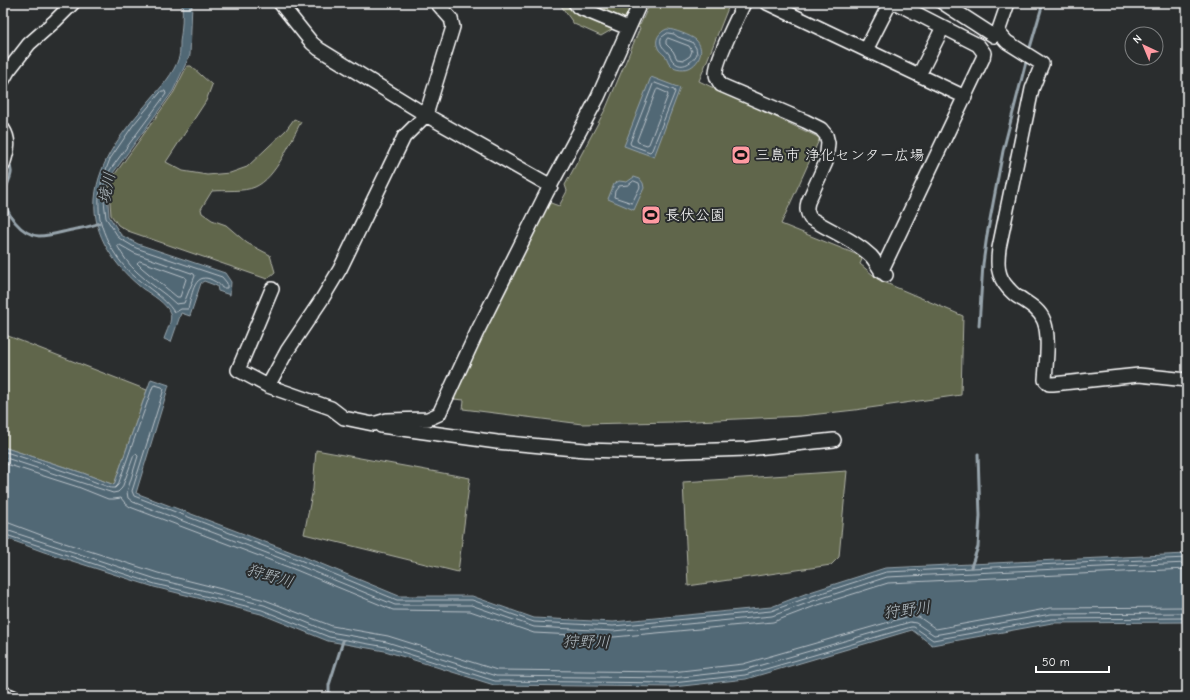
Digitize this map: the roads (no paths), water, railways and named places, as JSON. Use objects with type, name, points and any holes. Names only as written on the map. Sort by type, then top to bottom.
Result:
[{"type":"street","points":[[5,73],[29,44],[73,3]]},
{"type":"street","points":[[280,3],[312,43],[319,49],[426,115],[551,186]]},
{"type":"street","points":[[268,386],[287,351],[342,266],[404,137],[426,115],[453,27],[451,19],[437,3]]},
{"type":"street","points":[[576,3],[578,7],[628,28]]},
{"type":"street","points":[[373,424],[387,420],[428,419],[439,414],[477,332],[598,97],[640,3]]},
{"type":"street","points":[[744,3],[719,58],[716,73],[718,81],[721,85],[821,129],[826,135],[828,143],[826,162],[808,202],[806,209],[808,214],[810,218],[852,242],[871,256],[884,274],[984,53],[978,45],[896,3]]},
{"type":"street","points":[[767,3],[965,97]]},
{"type":"street","points":[[866,50],[890,3]]},
{"type":"street","points":[[943,3],[994,36],[998,32],[1008,3]]},
{"type":"street","points":[[919,75],[943,27]]},
{"type":"street","points":[[998,32],[1007,42],[1042,64],[1032,89],[999,248],[998,267],[999,274],[1005,284],[1014,294],[1031,305],[1044,320],[1047,338],[1045,380],[1049,384],[1053,384],[1139,375],[1187,380]]},
{"type":"street","points":[[3,129],[8,140],[8,149],[3,164]]},
{"type":"street","points":[[272,289],[238,370],[268,386],[331,408],[344,418],[405,430],[497,442],[585,450],[654,452],[748,449],[834,440]]},
{"type":"street","points":[[3,693],[13,697]]},
{"type":"water","name":"境川","points":[[182,3],[192,3],[190,55],[173,91],[113,173],[107,189],[109,216],[121,235],[138,244],[225,273],[231,282],[230,295],[218,291],[217,286],[204,281],[201,283],[190,316],[181,313],[171,342],[164,339],[171,319],[170,313],[166,306],[133,281],[115,261],[102,238],[97,225],[95,199],[101,171],[114,146],[131,122],[167,80],[177,63],[180,52]]},
{"type":"water","points":[[664,30],[674,30],[694,38],[699,44],[701,51],[700,56],[693,66],[686,69],[675,68],[659,50],[657,39]]},
{"type":"water","points":[[651,77],[680,88],[654,157],[624,146]]},
{"type":"water","points":[[634,177],[640,179],[644,188],[634,210],[608,199],[614,184],[619,181],[627,182]]},
{"type":"water","name":"狩野川","points":[[151,379],[169,385],[136,493],[302,556],[399,596],[472,596],[534,618],[613,622],[771,607],[810,592],[885,568],[1187,554],[1187,622],[1052,623],[932,645],[912,630],[746,679],[673,687],[494,685],[385,651],[328,641],[261,614],[154,587],[44,552],[3,537],[3,447],[83,473],[114,485]]},
{"type":"waterway","points":[[1029,51],[1043,3]]},
{"type":"waterway","points":[[979,326],[983,264],[987,235],[1003,151],[1027,58]]},
{"type":"waterway","points":[[8,162],[11,175],[5,192],[5,203],[7,210],[15,222],[26,232],[39,236],[99,223]]},
{"type":"waterway","points":[[971,567],[978,547],[980,516],[978,454]]},
{"type":"waterway","points":[[329,697],[329,685],[343,641]]},
{"type":"place","name":"三島市 浄化センター広場","points":[[741,155]]},
{"type":"place","name":"長伏公園","points":[[651,215]]}]
